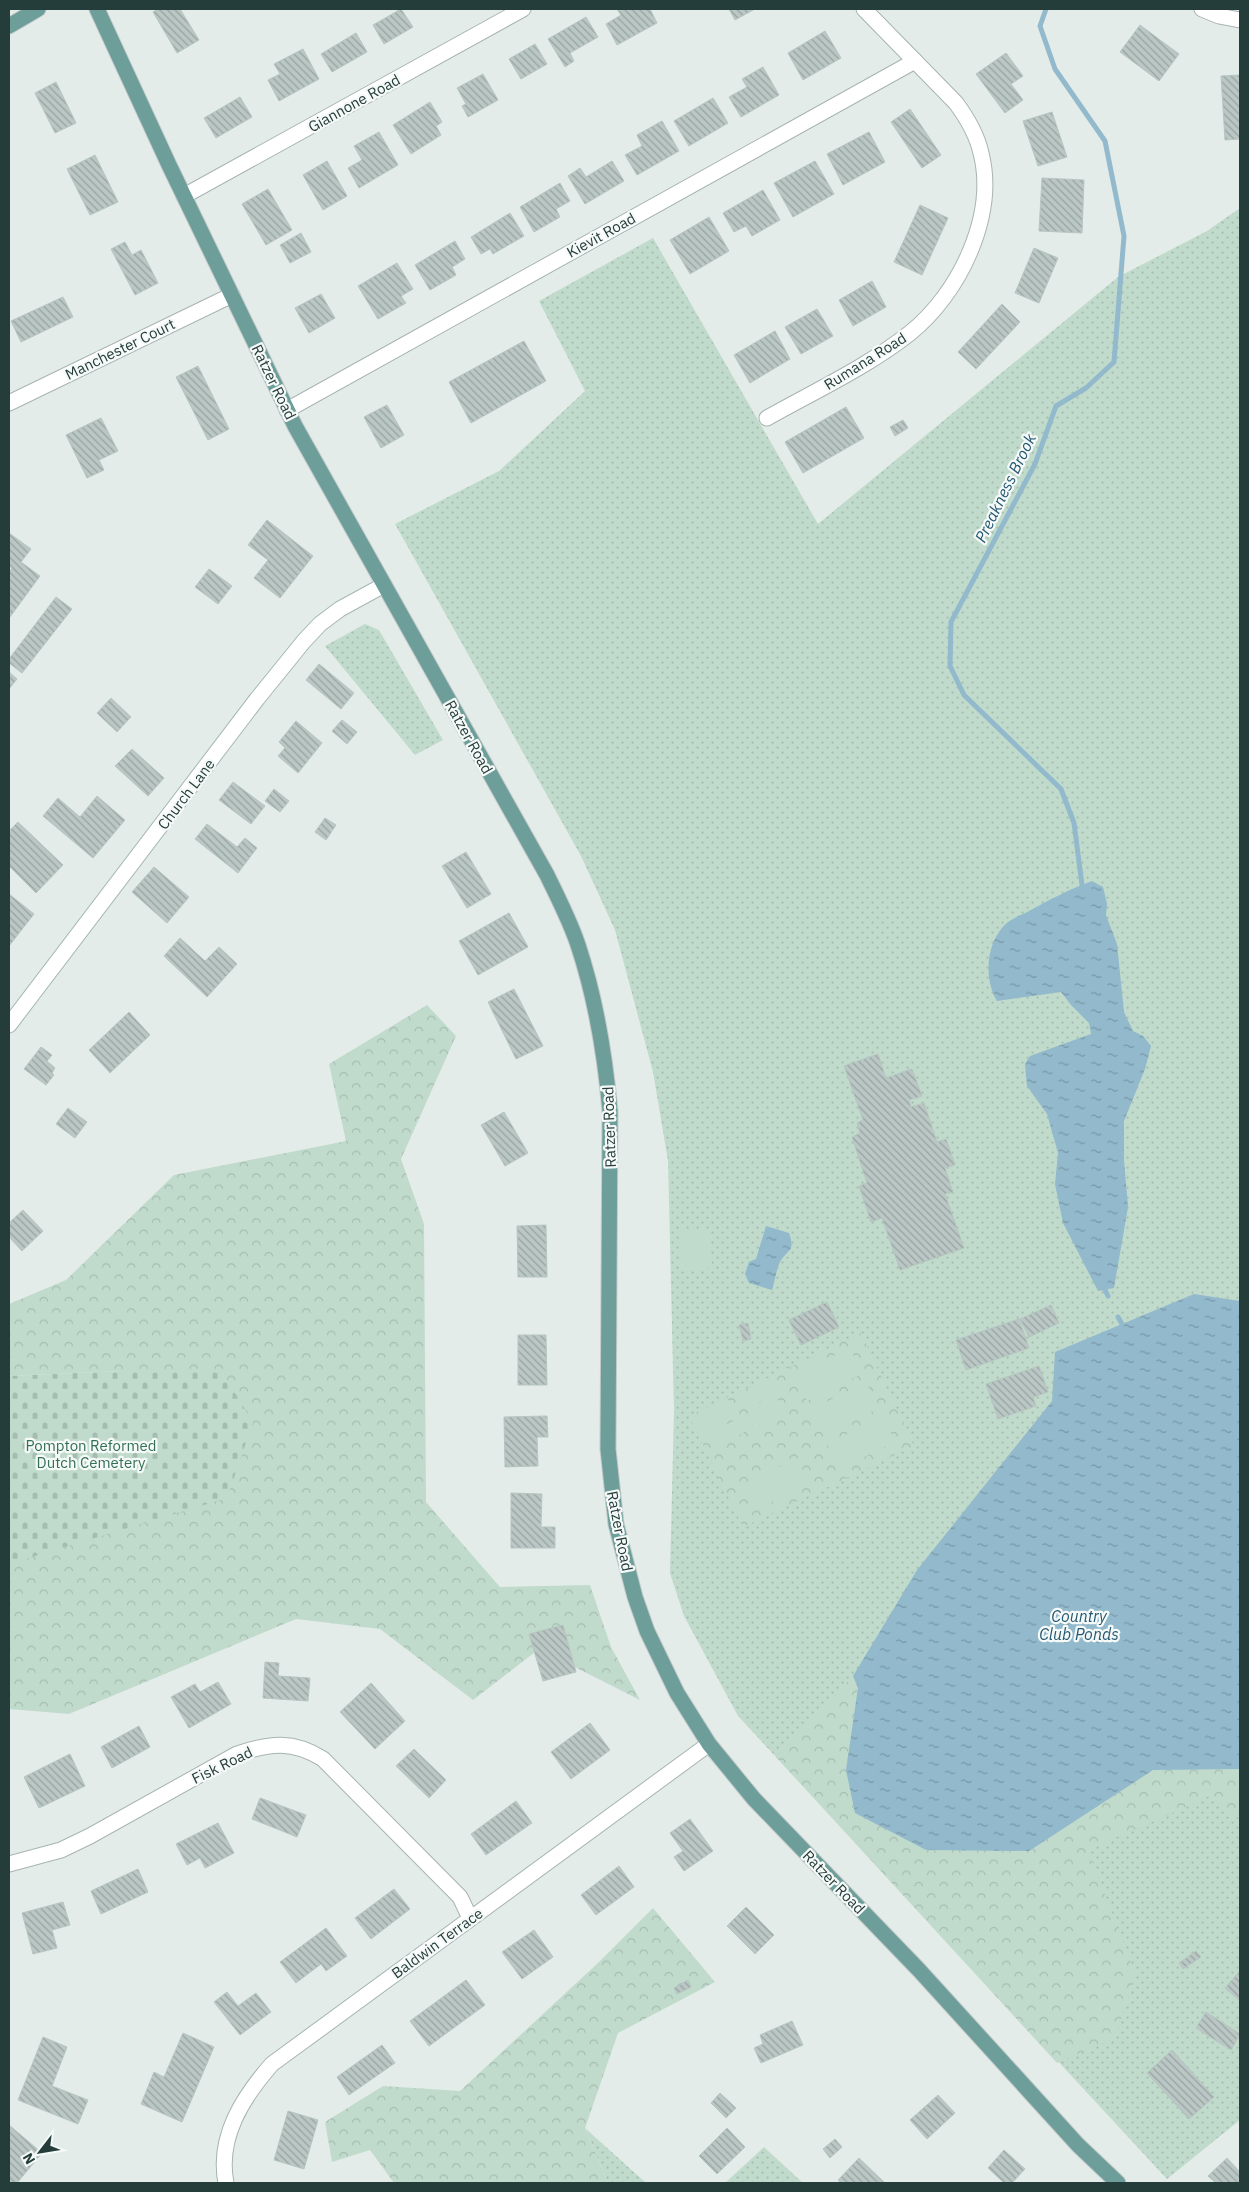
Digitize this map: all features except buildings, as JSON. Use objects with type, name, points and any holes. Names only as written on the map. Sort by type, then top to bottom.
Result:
[{"type":"main road","points":[[9,26],[38,9]]},
{"type":"main road","name":"Ratzer Road","points":[[97,9],[287,410],[546,875],[577,944],[586,973],[607,1071],[610,1111],[608,1448],[616,1524],[647,1631],[677,1693],[709,1744],[754,1799],[919,1970],[1078,2145],[1118,2183]]},
{"type":"street","name":"Giannone Road","points":[[184,196],[523,9]]},
{"type":"street","name":"Rumana Road","points":[[767,418],[874,358],[910,332],[940,302],[957,277],[971,250],[980,224],[985,179],[982,154],[974,130],[956,103],[864,9]]},
{"type":"street","points":[[1202,9],[1219,16],[1240,20]]},
{"type":"street","name":"Kievit Road","points":[[287,410],[915,61]]},
{"type":"street","name":"Manchester Court","points":[[9,403],[232,295]]},
{"type":"street","name":"Church Lane","points":[[9,1025],[257,699],[304,641],[320,624],[340,609],[384,585]]},
{"type":"street","name":"Baldwin Terrace","points":[[226,2183],[224,2173],[225,2151],[230,2128],[240,2105],[272,2064],[709,1744]]},
{"type":"street","name":"Fisk Road","points":[[9,1864],[60,1850],[90,1836],[237,1754],[256,1747],[293,1746],[309,1751],[323,1759],[460,1896],[470,1918]]},
{"type":"green space","points":[[1240,208],[1240,2120],[1167,2179],[738,1716],[684,1616],[670,1573],[674,1411],[668,1161],[653,1072],[615,930],[581,856],[395,524],[499,471],[585,391],[539,301],[653,238],[818,524],[1118,277],[1207,231]]},
{"type":"green space","points":[[365,624],[379,630],[443,740],[415,755],[325,646]]},
{"type":"green space","points":[[427,1005],[456,1036],[401,1159],[424,1224],[426,1502],[500,1587],[590,1585],[611,1647],[640,1700],[539,1649],[473,1700],[380,1629],[296,1619],[69,1714],[9,1709],[9,1564],[122,1371],[9,1376],[9,1304],[66,1280],[174,1175],[346,1141],[329,1064]]},
{"type":"green space","points":[[709,1229],[712,1268],[682,1270],[679,1231]]},
{"type":"green space","points":[[861,1333],[914,1446],[743,1527],[689,1416]]},
{"type":"green space","points":[[850,1348],[862,1374],[807,1401],[794,1376]]},
{"type":"green space","name":"Pompton Reformed Dutch Cemetery","points":[[220,1369],[253,1422],[227,1498],[9,1564],[9,1376]]},
{"type":"green space","points":[[770,1380],[776,1394],[745,1409],[738,1395]]},
{"type":"green space","points":[[866,1382],[879,1408],[823,1435],[810,1410]]},
{"type":"green space","points":[[729,1400],[735,1414],[704,1429],[697,1415]]},
{"type":"green space","points":[[779,1400],[785,1414],[754,1428],[747,1414]]},
{"type":"green space","points":[[883,1417],[895,1442],[840,1469],[827,1444]]},
{"type":"green space","points":[[738,1419],[744,1433],[713,1448],[706,1434]]},
{"type":"green space","points":[[797,1458],[809,1483],[754,1511],[741,1485]]},
{"type":"green space","points":[[853,1676],[858,1688],[846,1770],[1029,1851],[1153,1770],[1240,1769],[1240,1819],[1209,1796],[1088,1851],[1136,1975],[1115,2038],[1057,2063],[776,1757]]},
{"type":"green space","points":[[653,1908],[715,1982],[618,2033],[585,2128],[608,2183],[394,2183],[370,2150],[332,2162],[325,2122],[383,2086],[460,2091],[599,1962]]},
{"type":"green space","points":[[585,2128],[646,2183],[608,2183]]},
{"type":"green space","points":[[764,2147],[803,2183],[725,2183]]},
{"type":"water","points":[[1092,881],[1103,887],[1107,904],[1106,915],[1117,944],[1124,1012],[1133,1031],[1143,1036],[1151,1046],[1145,1069],[1124,1121],[1124,1160],[1128,1207],[1114,1288],[1098,1291],[1063,1223],[1055,1184],[1058,1153],[1047,1114],[1027,1086],[1025,1064],[1030,1056],[1091,1034],[1089,1023],[1061,992],[997,1001],[990,981],[989,971],[991,949],[995,939],[1008,922]]},
{"type":"water","points":[[766,1226],[789,1233],[792,1244],[779,1265],[772,1290],[749,1283],[745,1274],[749,1262],[756,1259]]},
{"type":"water","name":"Country Club Ponds","points":[[1194,1294],[1240,1301],[1240,1769],[1153,1770],[1029,1851],[926,1850],[855,1813],[846,1770],[858,1688],[853,1676],[917,1570],[1052,1401],[1055,1352]]},
{"type":"waterway","name":"Preakness Brook","points":[[1046,9],[1040,26],[1055,69],[1105,141],[1124,236],[1114,362],[1086,388],[1056,406],[1035,464],[951,622],[950,666],[964,695],[1061,789],[1074,823],[1082,885]]},
{"type":"waterway","name":"Preakness Brook","points":[[1105,1290],[1108,1296]]},
{"type":"waterway","name":"Preakness Brook","points":[[1118,1317],[1122,1324]]}]
